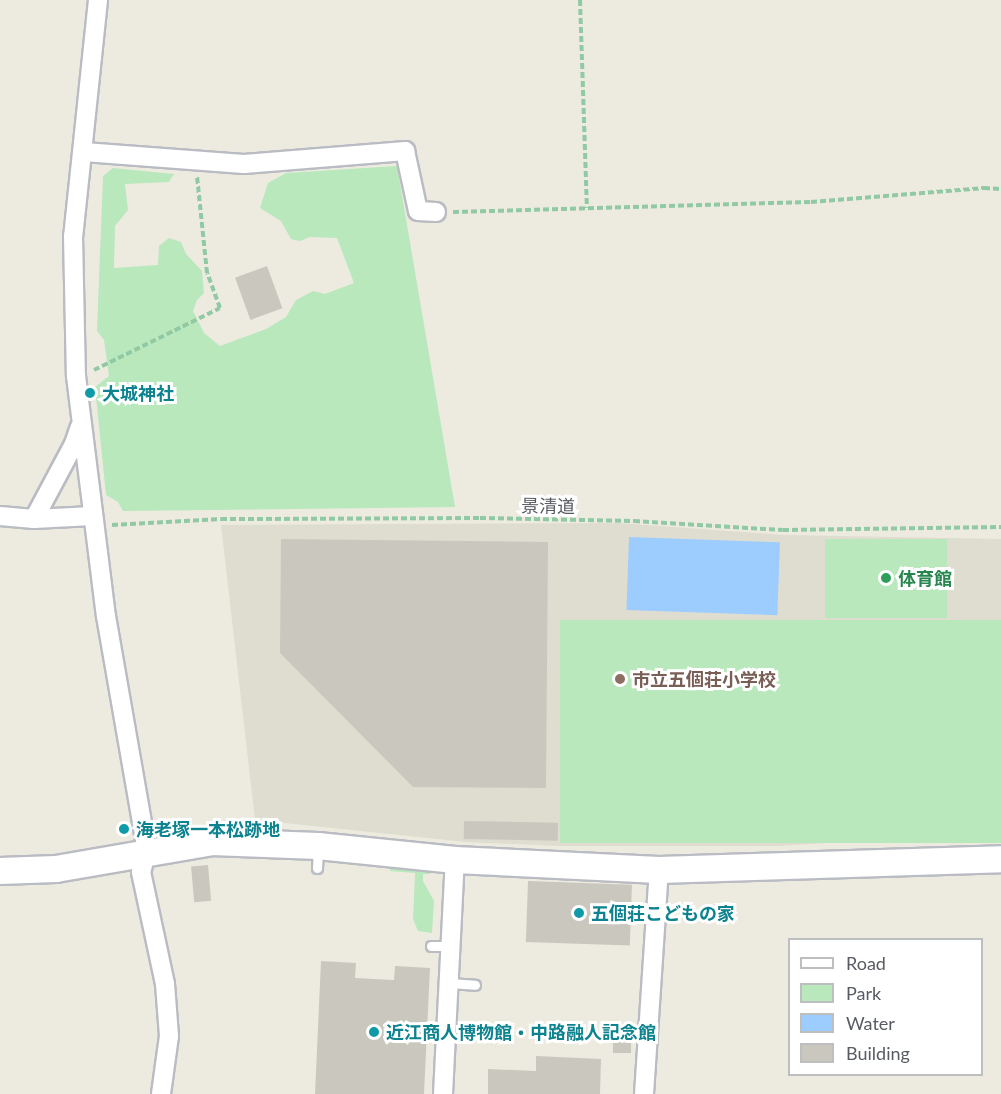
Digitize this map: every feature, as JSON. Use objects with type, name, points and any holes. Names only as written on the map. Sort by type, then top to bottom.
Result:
[{"type":"street","points":[[98,0],[84,152],[73,236],[76,376],[106,615],[147,851],[141,872],[165,984],[169,1035],[161,1094]]},
{"type":"street","points":[[84,152],[244,164],[405,151],[418,211],[436,212]]},
{"type":"street","points":[[34,519],[74,444],[81,424]]},
{"type":"street","points":[[0,516],[93,521]]},
{"type":"street","points":[[0,871],[56,868],[147,851],[212,842],[317,857],[455,860],[659,870],[1001,859]]},
{"type":"street","points":[[443,1094],[455,860]]},
{"type":"street","points":[[644,1094],[659,870]]},
{"type":"lane","points":[[431,946],[449,946]]},
{"type":"lane","points":[[449,983],[475,986]]},
{"type":"path","points":[[580,0],[587,208]]},
{"type":"path","points":[[76,376],[96,369],[220,308],[207,273],[196,160]]},
{"type":"path","points":[[436,212],[811,202],[984,188],[1001,189]]},
{"type":"path","name":"景清道","points":[[93,521],[480,518],[634,521],[783,530],[1001,527]]},
{"type":"shaded area","name":"市立五個荘小学校","points":[[619,523],[785,535],[1001,539],[1001,832],[778,846],[559,846],[466,842],[255,820],[221,525]]},
{"type":"green space","points":[[397,166],[455,507],[123,511],[118,502],[106,495],[95,387],[109,376],[104,340],[97,331],[103,176],[113,168],[174,174],[169,182],[125,184],[128,210],[115,226],[114,268],[158,265],[159,246],[169,238],[181,242],[186,254],[202,271],[204,293],[197,300],[193,311],[204,333],[220,346],[266,329],[286,317],[296,300],[313,291],[325,294],[354,283],[337,238],[310,237],[300,241],[291,239],[281,221],[260,208],[268,183],[286,173]]},
{"type":"green space","name":"体育館","points":[[825,539],[947,539],[947,618],[825,618]]},
{"type":"green space","points":[[560,620],[1001,620],[1001,843],[560,843]]},
{"type":"green space","points":[[390,867],[430,870],[430,874],[423,874],[423,881],[434,901],[432,933],[418,931],[413,919],[415,873],[390,871]]},
{"type":"water","points":[[629,537],[780,542],[777,615],[626,610]]},
{"type":"building","points":[[267,266],[282,308],[250,320],[235,278]]},
{"type":"building","points":[[281,539],[548,542],[546,788],[413,787],[280,653]]},
{"type":"building","points":[[464,821],[558,823],[558,841],[464,839]]},
{"type":"building","points":[[208,865],[211,901],[194,902],[191,866]]},
{"type":"building","name":"五個荘こどもの家","points":[[528,881],[632,885],[630,946],[526,942]]},
{"type":"building","points":[[321,961],[356,963],[355,978],[394,980],[395,966],[430,968],[424,1094],[315,1094]]},
{"type":"building","points":[[613,1032],[631,1032],[631,1053],[613,1053]]},
{"type":"building","points":[[536,1056],[601,1059],[600,1094],[488,1094],[488,1069],[536,1071]]},
{"type":"place","name":"大城神社","points":[[90,393]]},
{"type":"place","name":"体育館","points":[[886,578]]},
{"type":"place","name":"市立五個荘小学校","points":[[620,679]]},
{"type":"place","name":"海老塚一本松跡地","points":[[124,829]]},
{"type":"place","name":"五個荘こどもの家","points":[[579,913]]},
{"type":"place","name":"近江商人博物館・中路融人記念館","points":[[374,1032]]}]
